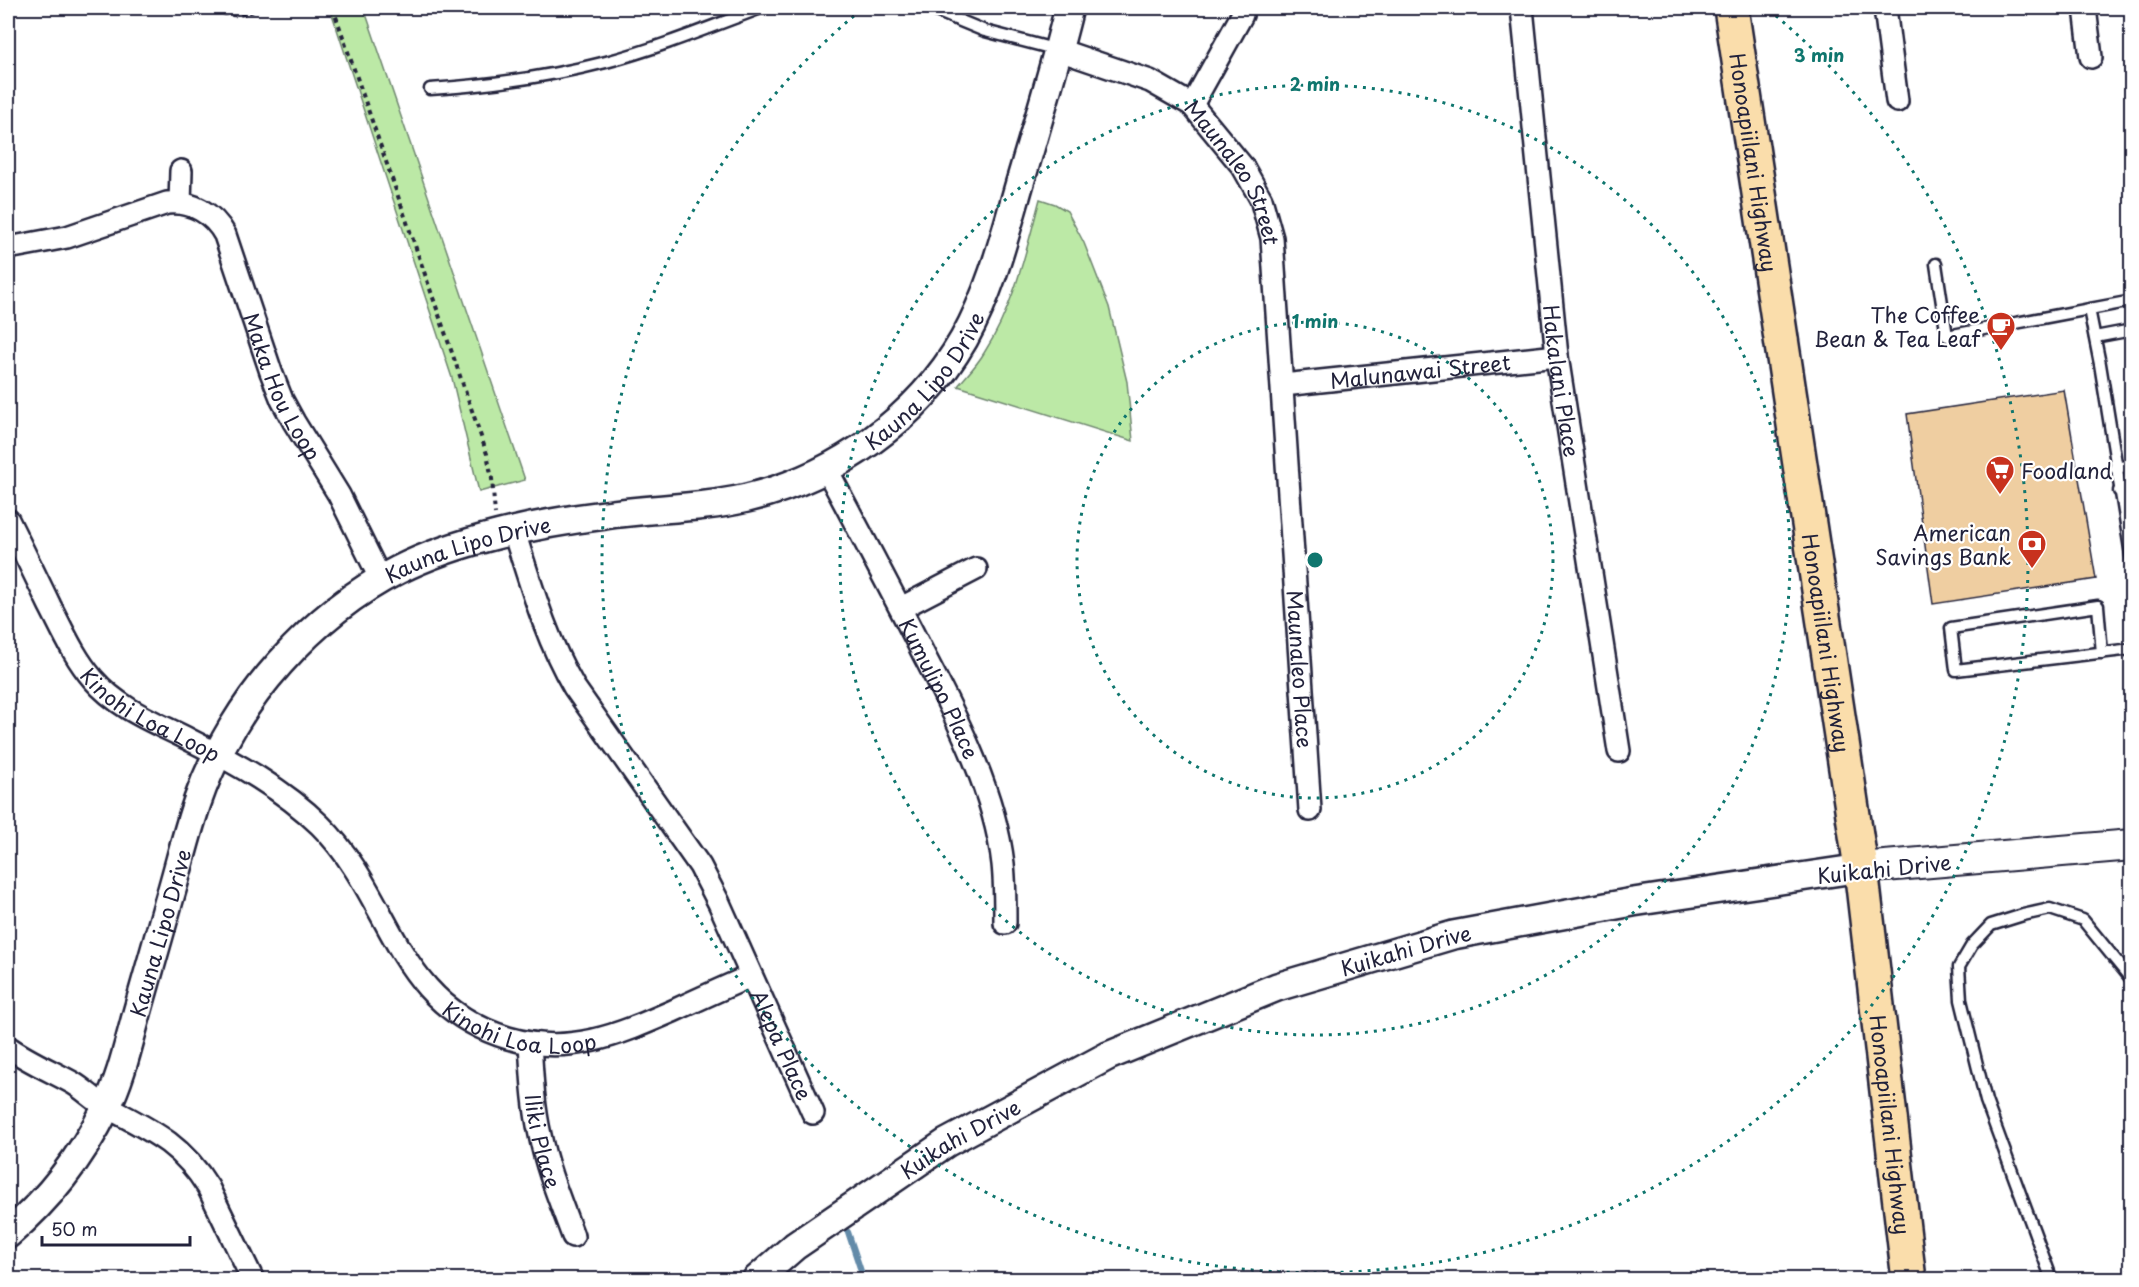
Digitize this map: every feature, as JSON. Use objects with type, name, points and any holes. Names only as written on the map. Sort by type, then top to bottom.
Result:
[{"type":"main road","name":"Honoapiilani Highway","points":[[1731,8],[1861,868],[1909,1280]]},
{"type":"main road","name":"Kuikahi Drive","points":[[1861,868],[2132,845]]},
{"type":"street","name":"Kauna Lipo Drive","points":[[8,1234],[43,1200],[70,1167],[106,1107],[127,1054],[198,799],[218,755],[246,706],[278,664],[316,627],[357,594],[399,569],[453,548],[507,534],[607,514],[667,510],[746,498],[784,487],[854,453],[893,423],[940,374],[962,342],[980,307],[994,271],[1059,50],[1069,8]]},
{"type":"street","name":"Hakalani Place","points":[[1522,8],[1557,356],[1619,751]]},
{"type":"street","points":[[1885,8],[1897,101]]},
{"type":"street","points":[[2085,8],[2091,57]]},
{"type":"street","points":[[1192,105],[1242,15]]},
{"type":"street","name":"Maunaleo Street","points":[[1059,50],[1150,81],[1192,105],[1244,167],[1261,199],[1272,238],[1283,385]]},
{"type":"street","points":[[8,248],[67,237],[161,204],[180,203],[181,171]]},
{"type":"street","name":"Maka Hou Loop","points":[[180,203],[204,211],[219,224],[225,235],[282,400],[339,495],[381,580]]},
{"type":"street","name":"Malunawai Street","points":[[1283,385],[1557,356]]},
{"type":"street","name":"Maunaleo Place","points":[[1283,385],[1310,810]]},
{"type":"street","name":"Kumulipo Place","points":[[826,468],[901,608],[959,726],[996,826],[1003,864],[1005,923]]},
{"type":"street","name":"Kinohi Loa Loop","points":[[8,520],[72,649],[94,680],[107,693],[137,715],[243,767],[321,826],[350,863],[411,969],[439,999],[455,1012],[482,1028],[510,1038],[530,1043],[572,1044],[612,1036],[751,976]]},
{"type":"street","points":[[507,534],[561,665],[574,687],[700,866],[720,903],[751,976]]},
{"type":"street","points":[[901,608],[976,569]]},
{"type":"street","name":"Kuikahi Drive","points":[[756,1280],[795,1246],[946,1143],[1108,1056],[1277,987],[1453,935],[1633,902],[1861,868]]},
{"type":"street","name":"Alepa Place","points":[[751,976],[813,1113]]},
{"type":"street","name":"Iliki Place","points":[[530,1043],[532,1090],[540,1136],[552,1179],[573,1236]]},
{"type":"street","points":[[8,1047],[75,1084],[106,1107],[124,1114],[169,1142],[190,1162],[208,1187],[254,1280]]},
{"type":"lane","points":[[430,90],[490,85],[552,75],[607,62],[664,44],[761,8]]},
{"type":"lane","points":[[929,8],[985,31],[1059,50]]},
{"type":"lane","points":[[1936,264],[1947,336],[2132,302]]},
{"type":"lane","points":[[2089,309],[2132,561]]},
{"type":"lane","points":[[2095,337],[2132,330]]},
{"type":"lane","points":[[2115,468],[2132,465]]},
{"type":"lane","points":[[2119,490],[2132,489]]},
{"type":"lane","points":[[2102,653],[2098,606],[1951,628],[1956,670],[2132,650]]},
{"type":"lane","points":[[2053,1279],[1986,1101],[1961,1000],[1959,967],[1972,945],[1991,925],[2050,909],[2083,920],[2132,980]]},
{"type":"lane","points":[[2121,1280],[2132,1277]]},
{"type":"path","points":[[215,8],[228,16],[250,13],[261,8]]},
{"type":"path","points":[[333,8],[488,454],[507,534]]},
{"type":"green space","points":[[330,8],[364,8],[525,480],[479,492],[452,378]]},
{"type":"green space","points":[[1040,199],[1067,211],[1084,243],[1109,307],[1127,382],[1133,441],[958,386],[981,357],[1003,317],[1018,278]]},
{"type":"building","name":"Foodland","points":[[2064,390],[2096,579],[1933,604],[1907,414]]},
{"type":"waterway","points":[[848,1232],[864,1280]]},
{"type":"place","name":"The Coffee Bean & Tea Leaf","points":[[2001,352]]},
{"type":"place","name":"Foodland","points":[[2000,496]]},
{"type":"place","name":"American Savings Bank","points":[[2032,570]]}]
